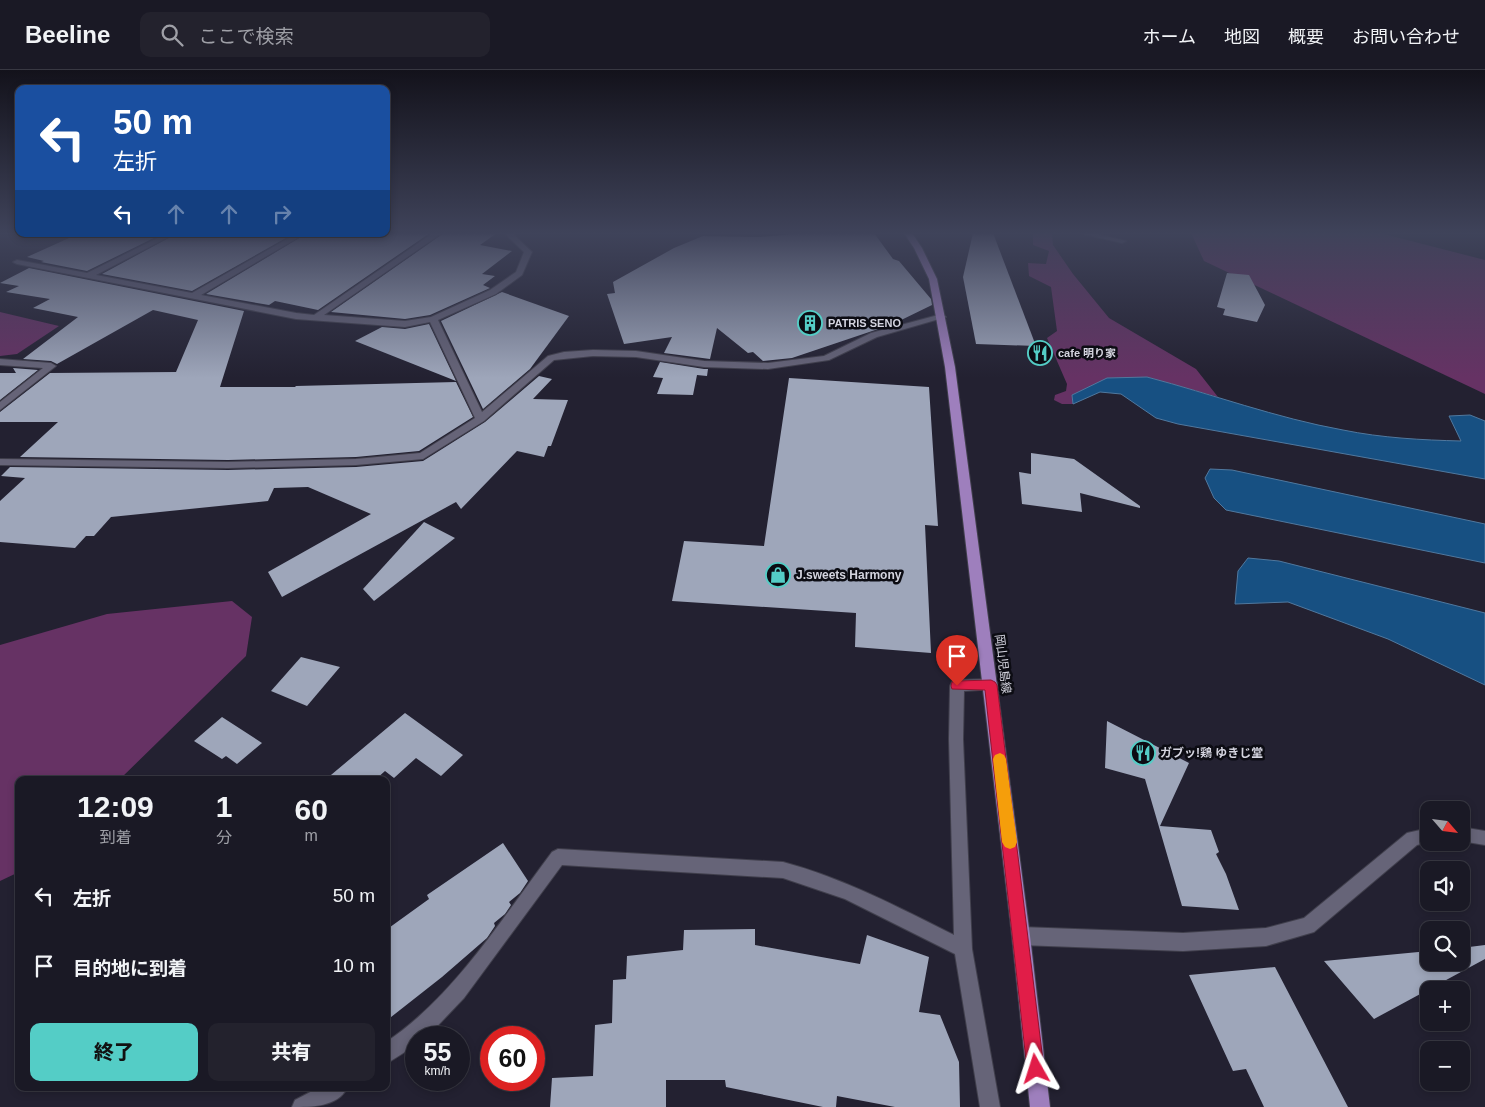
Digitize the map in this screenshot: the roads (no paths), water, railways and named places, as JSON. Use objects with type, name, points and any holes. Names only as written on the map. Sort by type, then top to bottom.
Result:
[{"type":"main road","name":"岡山児島線","points":[[934,281],[942,317],[950,367],[991,685],[1040,1107]]},
{"type":"street","points":[[117,281],[296,316],[405,324],[433,319],[493,292],[508,281]]},
{"type":"street","points":[[194,296],[219,281]]},
{"type":"street","points":[[316,318],[369,281]]},
{"type":"street","points":[[0,462],[228,466],[356,462],[423,456],[480,419],[551,358],[593,353],[636,354],[704,364],[768,366],[826,358],[874,335],[942,317]]},
{"type":"street","points":[[433,319],[480,419]]},
{"type":"street","points":[[0,362],[51,366],[0,407]]},
{"type":"street","points":[[990,1107],[963,949],[956,739],[957,686],[991,685]]},
{"type":"street","points":[[1470,836],[1485,838]]},
{"type":"street","points":[[1021,936],[1183,942],[1266,937],[1308,926],[1413,838],[1420,837]]},
{"type":"street","points":[[390,1051],[418,1033],[458,992],[558,857],[783,870],[799,874],[865,900],[963,949]]},
{"type":"street","points":[[302,1107],[331,1091]]},
{"type":"water","points":[[1147,377],[1293,419],[1358,433],[1387,437],[1461,441],[1449,416],[1470,415],[1485,421],[1485,479],[1178,424],[1156,418],[1121,394],[1100,392],[1073,404],[1072,395],[1107,378]]},
{"type":"water","points":[[1210,469],[1232,470],[1485,524],[1485,563],[1226,510],[1214,498],[1205,478]]},
{"type":"water","points":[[1248,558],[1279,561],[1485,613],[1485,685],[1388,639],[1288,602],[1235,604],[1238,571]]},
{"type":"place","name":"PATRIS SENO","points":[[810,323]]},
{"type":"place","name":"cafe 明り家","points":[[1040,353]]},
{"type":"place","name":"J.sweets Harmony","points":[[778,575]]},
{"type":"place","name":"ガブッ!鶏 ゆきじ堂","points":[[1143,753]]}]
